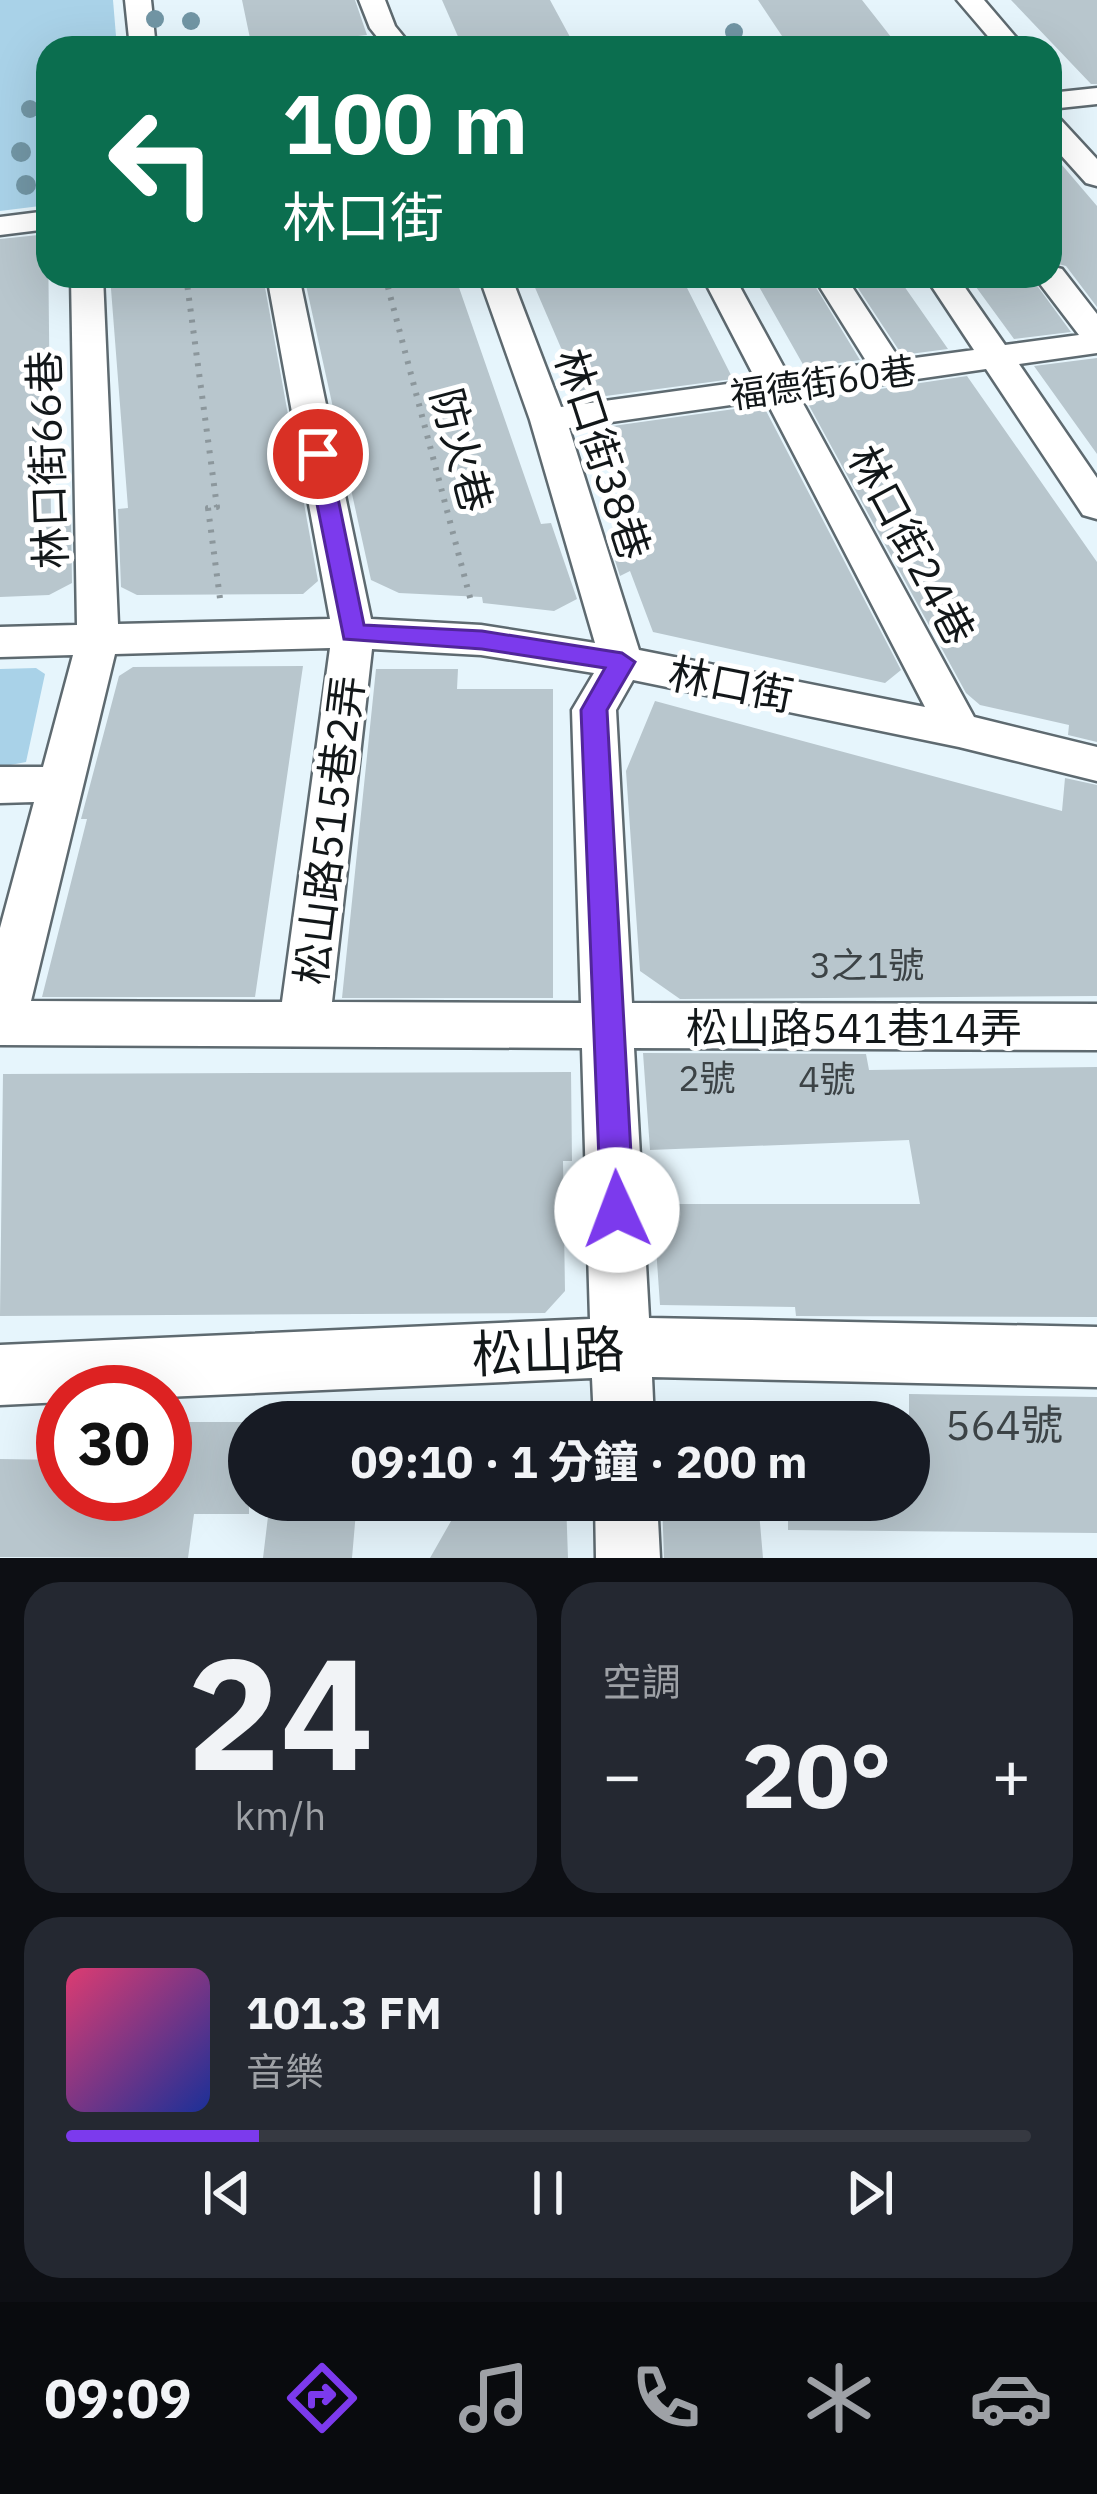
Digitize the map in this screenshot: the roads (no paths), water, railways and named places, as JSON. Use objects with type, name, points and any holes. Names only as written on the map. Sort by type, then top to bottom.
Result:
[{"type":"street","points":[[138,0],[142,36]]},
{"type":"street","points":[[372,0],[390,36]]},
{"type":"street","points":[[939,0],[970,36]]},
{"type":"street","points":[[970,0],[1002,36]]},
{"type":"street","points":[[1062,102],[1097,96]]},
{"type":"street","points":[[1062,112],[1097,140]]},
{"type":"street","points":[[1062,120],[1097,177]]},
{"type":"street","points":[[0,226],[36,222]]},
{"type":"street","name":"林口街66巷","points":[[0,1023],[98,640],[87,288]]},
{"type":"street","name":"松山路515巷2弄","points":[[285,288],[353,633],[304,1027]]},
{"type":"street","name":"林口街38巷","points":[[498,288],[548,420],[622,662]]},
{"type":"street","name":"林口街24巷","points":[[724,288],[958,730]]},
{"type":"street","points":[[837,288],[890,372]]},
{"type":"street","points":[[949,288],[1097,506]]},
{"type":"street","points":[[1059,288],[1097,340]]},
{"type":"street","name":"福德街60巷","points":[[548,420],[1097,340]]},
{"type":"street","name":"林口街","points":[[0,642],[353,633],[482,640],[622,662],[958,730],[1097,764]]},
{"type":"street","points":[[622,662],[594,710],[623,1401]]},
{"type":"street","points":[[0,785],[59,784]]},
{"type":"street","name":"松山路515巷2弄","points":[[0,1023],[611,1027]]},
{"type":"street","name":"松山路541巷14弄","points":[[611,1027],[1097,1027]]},
{"type":"street","name":"松山路","points":[[0,1375],[622,1347],[1097,1357]]},
{"type":"street","points":[[627,1521],[628,1558]]}]
